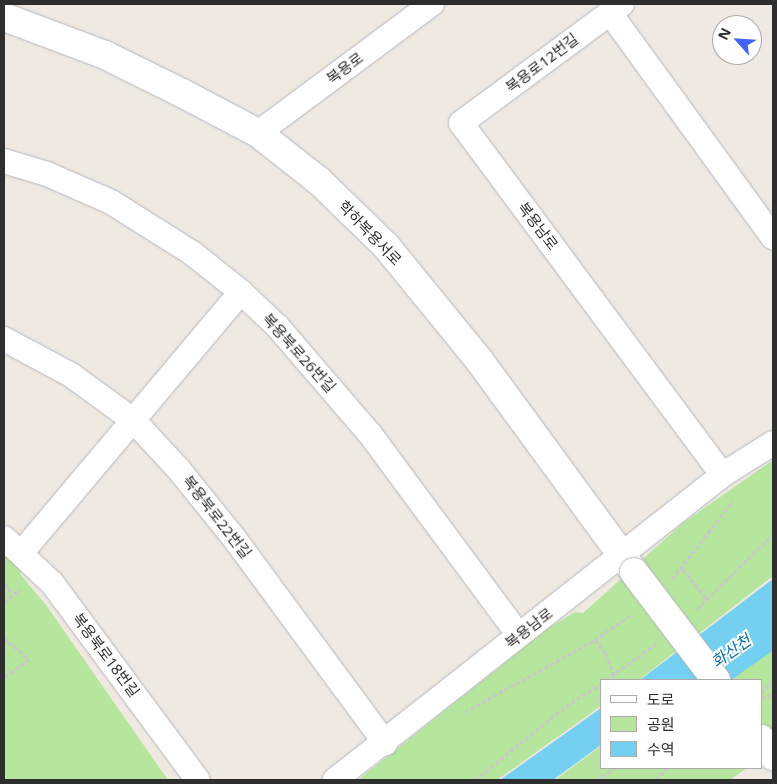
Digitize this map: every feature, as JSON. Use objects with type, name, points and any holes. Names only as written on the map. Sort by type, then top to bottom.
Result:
[{"type":"street","name":"복용로","points":[[258,133],[432,4]]},
{"type":"street","name":"복용로12번길","points":[[462,123],[616,8]]},
{"type":"street","points":[[616,8],[773,237]]},
{"type":"street","name":"학하복용서로","points":[[4,17],[105,55],[258,133],[319,181],[386,246],[479,360],[715,679]]},
{"type":"street","name":"복용남로","points":[[462,123],[722,475]]},
{"type":"street","name":"복용북로26번길","points":[[4,161],[47,174],[111,202],[192,253],[241,292],[277,326],[370,434],[520,635]]},
{"type":"street","points":[[13,545],[133,420],[241,292]]},
{"type":"street","name":"복용북로22번길","points":[[4,339],[71,375],[133,420],[180,471],[234,538],[385,743]]},
{"type":"street","name":"복용남로","points":[[336,780],[520,635],[628,563],[722,475],[773,443]]},
{"type":"street","name":"복용북로18번길","points":[[13,545],[58,590],[198,780]]},
{"type":"street","points":[[762,740],[773,756]]},
{"type":"path","points":[[670,581],[683,569],[737,496]]},
{"type":"path","points":[[683,569],[707,600]]},
{"type":"path","points":[[4,583],[12,594],[4,602]]},
{"type":"path","points":[[457,717],[595,640],[637,611]]},
{"type":"path","points":[[4,638],[29,659],[4,677]]},
{"type":"path","points":[[595,640],[606,653],[614,675]]},
{"type":"path","points":[[762,692],[773,681]]},
{"type":"path","points":[[475,780],[566,706],[600,685]]},
{"type":"path","points":[[596,780],[613,769]]},
{"type":"path","points":[[656,780],[666,769]]},
{"type":"green space","points":[[773,460],[773,576],[640,679],[600,679],[600,707],[497,780],[358,780],[547,629],[575,612],[583,613],[683,523]]},
{"type":"green space","points":[[4,548],[24,565],[20,574],[46,605],[168,780],[4,780]]},
{"type":"green space","points":[[773,618],[773,748],[762,757],[762,679],[690,679]]},
{"type":"green space","points":[[600,747],[600,769],[746,769],[730,780],[555,780]]},
{"type":"water","points":[[773,579],[773,618],[688,679],[641,679]]},
{"type":"water","points":[[600,709],[600,746],[553,780],[500,780]]},
{"type":"waterway","name":"화산천","points":[[691,679],[773,621]]}]
